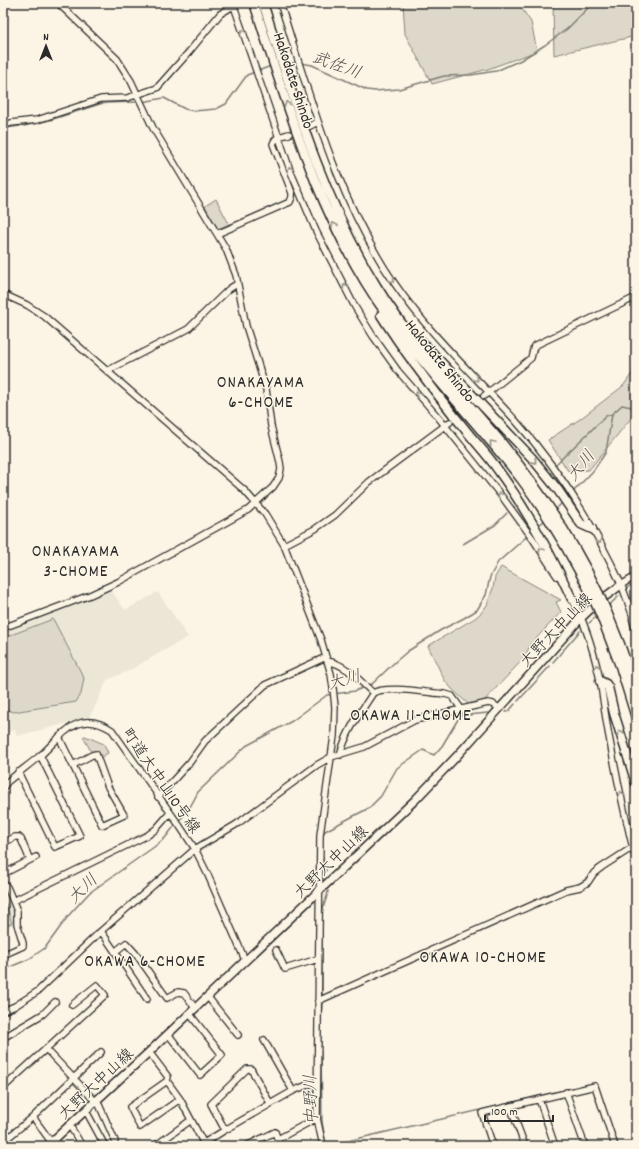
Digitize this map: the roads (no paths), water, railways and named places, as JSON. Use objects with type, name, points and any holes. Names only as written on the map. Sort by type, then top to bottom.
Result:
[{"type":"highway","name":"Hakodate Shindo","points":[[254,3],[276,55]]},
{"type":"highway","name":"Hakodate Shindo","points":[[263,3],[276,55],[306,155],[342,242],[358,271],[387,315],[426,365],[544,504]]},
{"type":"highway","name":"Hakodate Shindo","points":[[281,71],[323,178],[346,230],[377,287],[426,356],[502,444],[544,504],[569,552],[596,596],[623,651],[636,690]]},
{"type":"highway","points":[[342,242],[372,301],[403,350],[498,469],[530,519],[535,535],[552,556],[572,599]]},
{"type":"highway","points":[[377,287],[423,343],[532,458],[567,502],[581,524],[592,529]]},
{"type":"highway","name":"Hakodate Shindo","points":[[604,614],[636,718]]},
{"type":"highway","points":[[600,681],[608,687],[614,713],[636,783]]},
{"type":"main road","name":"大野大中山線","points":[[51,1144],[415,800],[581,618],[598,602],[621,585]]},
{"type":"street","points":[[3,628],[90,595],[118,582],[248,510],[273,487],[279,478],[281,469],[271,426],[266,389],[246,326],[236,275],[228,256],[217,234],[153,128],[130,81],[117,59],[58,3]]},
{"type":"street","points":[[280,3],[318,122],[347,198],[383,267],[409,305],[430,330],[486,394],[516,421],[564,482],[600,542],[621,585],[635,623]]},
{"type":"street","points":[[3,126],[37,120],[101,99],[138,97],[157,88],[220,14],[235,4],[252,61],[290,170],[316,230],[355,307],[373,336],[398,371],[448,424],[524,526],[535,535]]},
{"type":"street","points":[[310,126],[318,122]]},
{"type":"street","points":[[217,234],[292,200],[292,193],[273,144],[274,140],[278,137],[289,134]]},
{"type":"street","points":[[107,371],[188,328],[229,289],[237,284]]},
{"type":"street","points":[[3,294],[27,305],[44,316],[244,490],[265,514],[284,545],[303,592],[327,659],[333,688],[335,720],[332,757],[320,835],[317,1118],[323,1146]]},
{"type":"street","points":[[486,394],[531,358],[534,346],[636,297]]},
{"type":"street","points":[[284,545],[315,529],[335,514],[369,482],[448,424]]},
{"type":"street","points":[[621,585],[636,576]]},
{"type":"street","points":[[572,599],[588,637],[600,681],[608,730],[636,860]]},
{"type":"street","points":[[158,796],[190,762],[205,740],[265,685],[327,659],[341,666],[369,690],[445,694],[452,696],[462,710]]},
{"type":"street","points":[[340,755],[345,739],[369,690]]},
{"type":"street","points":[[3,1011],[15,1006],[38,991],[100,931],[194,849],[237,824],[317,765],[332,757],[364,747],[415,720],[436,714],[488,704],[493,704],[499,708]]},
{"type":"street","name":"町道大中山10号線","points":[[3,788],[5,781],[40,755],[65,731],[73,726],[85,722],[97,724],[112,730],[179,825],[194,849],[207,872],[245,960]]},
{"type":"street","points":[[59,737],[102,825],[124,815],[108,787],[96,754],[92,754],[73,765]]},
{"type":"street","points":[[18,772],[55,847],[80,836],[40,755]]},
{"type":"street","points":[[13,901],[148,835],[172,815]]},
{"type":"street","points":[[3,843],[15,837],[19,837],[30,860]]},
{"type":"street","points":[[318,1001],[566,890],[580,887],[588,882],[594,873],[633,847]]},
{"type":"street","points":[[3,874],[36,857]]},
{"type":"street","points":[[3,883],[7,887],[17,910],[17,924],[23,943],[22,946],[3,955]]},
{"type":"street","points":[[100,931],[147,999]]},
{"type":"street","points":[[115,952],[126,943],[136,954],[167,998],[178,992],[184,993],[195,1008]]},
{"type":"street","points":[[276,950],[284,969],[318,960]]},
{"type":"street","points":[[3,1088],[105,995],[97,985],[72,1005]]},
{"type":"street","points":[[207,996],[238,1035]]},
{"type":"street","points":[[3,1038],[43,1014],[55,1002]]},
{"type":"street","points":[[168,1034],[200,1075],[222,1055],[189,1014]]},
{"type":"street","points":[[264,1040],[293,1091]]},
{"type":"street","points":[[46,1048],[97,1101],[115,1140]]},
{"type":"street","points":[[5,1142],[101,1052]]},
{"type":"street","points":[[149,1052],[168,1077],[167,1080],[180,1099],[202,1145],[224,1130],[270,1103],[317,1081]]},
{"type":"street","points":[[224,1130],[210,1104],[247,1069],[251,1069],[270,1103]]},
{"type":"street","points":[[167,1080],[130,1107],[140,1128],[180,1099]]},
{"type":"street","points":[[493,1146],[482,1113],[595,1086],[615,1146]]},
{"type":"street","points":[[566,1092],[585,1146]]},
{"type":"street","points":[[538,1099],[555,1146]]},
{"type":"street","points":[[510,1106],[525,1146]]},
{"type":"street","points":[[86,1111],[105,1146]]},
{"type":"street","points":[[33,1117],[51,1144]]},
{"type":"street","points":[[278,1139],[317,1118]]},
{"type":"street","points":[[155,1146],[191,1120]]},
{"type":"street","points":[[70,1126],[82,1146]]},
{"type":"street","points":[[246,1146],[274,1132],[280,1146]]},
{"type":"waterway","name":"武佐川","points":[[301,63],[312,65],[367,90],[375,91],[399,89],[444,76],[471,75],[496,71],[521,60],[545,45],[567,29],[593,3]]},
{"type":"waterway","name":"武佐川","points":[[285,63],[297,63]]},
{"type":"waterway","name":"武佐川","points":[[258,71],[271,66]]},
{"type":"waterway","name":"武佐川","points":[[142,102],[164,98],[185,109],[194,111],[216,109],[226,104],[247,75],[255,72]]},
{"type":"waterway","name":"武佐川","points":[[24,126],[50,120],[103,103],[138,102]]},
{"type":"waterway","name":"武佐川","points":[[3,130],[6,128],[20,126]]},
{"type":"waterway","name":"大川","points":[[573,492],[593,471],[606,452],[612,414],[622,405],[636,408]]},
{"type":"waterway","points":[[556,464],[606,416],[612,414]]},
{"type":"waterway","name":"大川","points":[[555,510],[563,502]]},
{"type":"waterway","points":[[463,544],[495,525],[507,513]]},
{"type":"waterway","name":"大川","points":[[537,527],[545,520]]},
{"type":"waterway","name":"大川","points":[[178,821],[192,804],[198,792],[246,746],[292,721],[327,695],[355,691],[372,684],[408,651],[477,610],[486,595],[490,577],[498,562],[533,531]]},
{"type":"waterway","name":"中野川","points":[[627,588],[636,582]]},
{"type":"waterway","name":"中野川","points":[[607,607],[619,596]]},
{"type":"waterway","name":"中野川","points":[[589,623],[597,616]]},
{"type":"waterway","name":"中野川","points":[[553,662],[580,631]]},
{"type":"waterway","name":"中野川","points":[[518,701],[550,666]]},
{"type":"waterway","name":"中野川","points":[[506,712],[509,711],[515,704]]},
{"type":"waterway","name":"中野川","points":[[468,715],[488,713]]},
{"type":"waterway","name":"中野川","points":[[324,833],[325,831],[369,808],[381,796],[397,768],[423,750],[434,755],[442,746],[462,715]]},
{"type":"waterway","name":"大川","points":[[3,970],[29,959],[45,948],[69,915],[89,893],[154,847],[165,838],[176,824]]},
{"type":"waterway","name":"中野川","points":[[322,854],[326,871]]},
{"type":"waterway","name":"中野川","points":[[322,916],[328,891]]},
{"type":"waterway","name":"中野川","points":[[322,925],[322,997]]},
{"type":"waterway","name":"中野川","points":[[321,1019],[322,1004]]},
{"type":"waterway","name":"中野川","points":[[321,1025],[321,1038]]},
{"type":"waterway","name":"中野川","points":[[321,1052],[322,1122],[326,1145]]},
{"type":"waterway","points":[[326,1146],[596,1083]]},
{"type":"tunnel","points":[[453,420],[484,396]]},
{"type":"district","name":"ONAKAYAMA 6-CHOME","points":[[261,391]]},
{"type":"district","name":"ONAKAYAMA 3-CHOME","points":[[76,560]]},
{"type":"district","name":"OKAWA 11-CHOME","points":[[411,714]]},
{"type":"district","name":"OKAWA 10-CHOME","points":[[483,956]]},
{"type":"district","name":"OKAWA 6-CHOME","points":[[145,960]]}]
